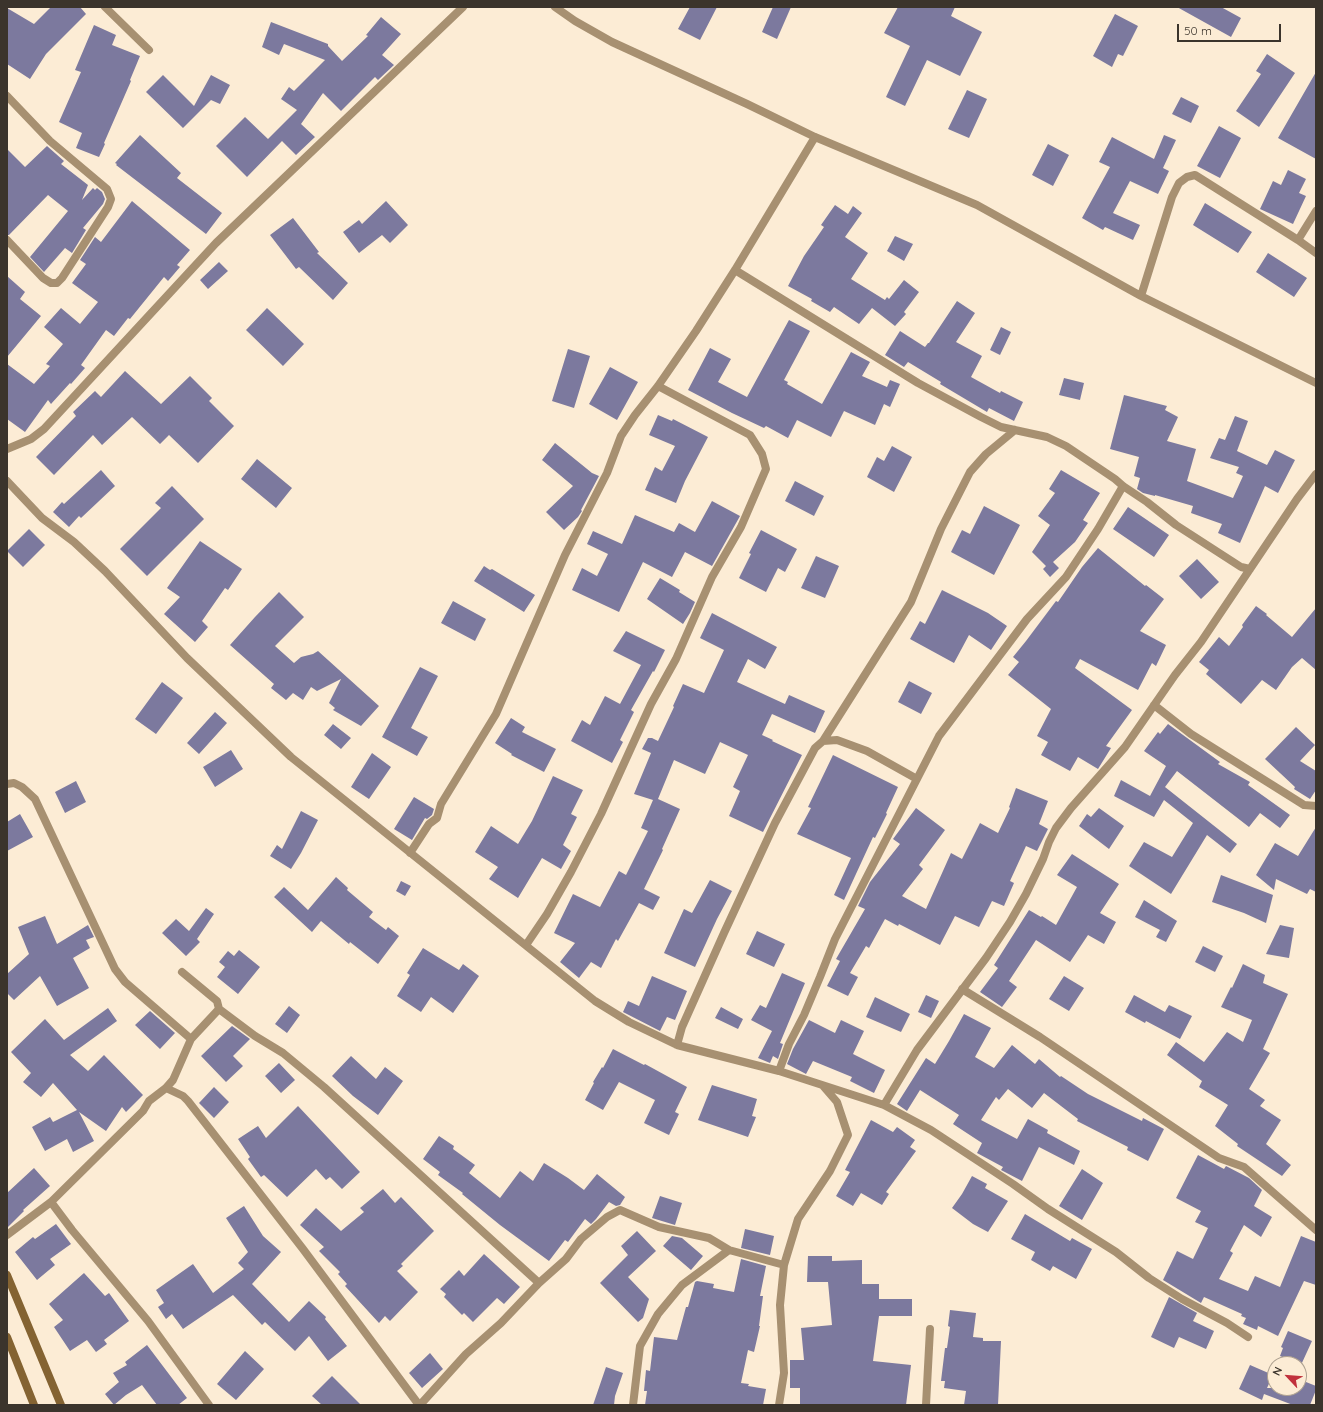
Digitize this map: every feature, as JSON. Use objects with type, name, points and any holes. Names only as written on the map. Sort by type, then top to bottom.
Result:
[{"type":"main road","points":[[7,1275],[61,1405]]},
{"type":"main road","points":[[7,1337],[34,1405]]},
{"type":"street","points":[[105,7],[149,50]]},
{"type":"street","points":[[7,449],[31,439],[44,429],[216,243],[463,7]]},
{"type":"street","points":[[555,7],[575,21],[612,42],[815,137],[977,205],[1141,296],[1316,383]]},
{"type":"street","points":[[7,96],[50,141],[107,189],[111,199],[104,214],[62,278],[57,283],[51,283],[43,278],[7,240]]},
{"type":"street","points":[[410,853],[429,824],[437,818],[441,804],[496,714],[565,555],[607,473],[621,436],[635,415],[658,386],[735,270],[815,137]]},
{"type":"street","points":[[1141,296],[1172,197],[1179,183],[1187,177],[1195,175],[1316,253]]},
{"type":"street","points":[[1298,240],[1316,211]]},
{"type":"street","points":[[735,270],[918,383],[1001,427],[1047,437],[1066,446],[1115,479],[1176,525],[1241,567],[1250,569]]},
{"type":"street","points":[[526,945],[547,914],[601,814],[651,704],[676,659],[712,578],[741,527],[766,469],[762,454],[750,436],[658,386]]},
{"type":"street","points":[[677,1044],[682,1027],[724,933],[775,823],[809,757],[815,748],[823,741],[911,602],[941,528],[970,472],[986,454],[1015,430]]},
{"type":"street","points":[[884,1105],[917,1050],[986,958],[1020,906],[1056,828],[1071,808],[1125,747],[1201,642],[1297,499],[1316,474]]},
{"type":"street","points":[[7,481],[42,518],[74,542],[105,571],[187,658],[291,757],[595,1001],[629,1022],[677,1044],[779,1071],[884,1105],[931,1130],[1048,1209],[1116,1252],[1149,1278],[1182,1299],[1227,1323],[1248,1337]]},
{"type":"street","points":[[779,1071],[788,1044],[804,1015],[835,939],[939,736],[1027,619],[1066,577],[1098,529],[1123,486]]},
{"type":"street","points":[[1241,567],[1245,578]]},
{"type":"street","points":[[1154,705],[1191,734],[1304,805],[1316,806]]},
{"type":"street","points":[[823,741],[837,740],[867,751],[917,780]]},
{"type":"street","points":[[7,784],[14,784],[22,787],[35,799],[115,969],[125,982],[191,1039]]},
{"type":"street","points":[[182,972],[217,1001],[219,1009],[256,1036],[283,1053],[324,1087],[539,1283]]},
{"type":"street","points":[[962,989],[1040,1037],[1219,1158],[1244,1167],[1316,1230]]},
{"type":"street","points":[[7,1235],[51,1202],[143,1111],[149,1101],[166,1088],[173,1080],[191,1039],[219,1009]]},
{"type":"street","points":[[779,1405],[784,1373],[780,1305],[784,1265],[798,1219],[830,1171],[848,1135],[837,1102],[824,1086]]},
{"type":"street","points":[[166,1088],[183,1096],[188,1101],[303,1249],[419,1405],[466,1354],[566,1259],[581,1239],[607,1217],[620,1210],[659,1227],[709,1238],[729,1250],[784,1265]]},
{"type":"street","points":[[51,1202],[72,1230],[148,1320],[209,1405]]},
{"type":"street","points":[[633,1405],[640,1346],[658,1314],[682,1285],[729,1250]]},
{"type":"street","points":[[926,1405],[930,1329]]},
{"type":"building","points":[[51,7],[80,7],[86,14],[46,54],[30,79],[7,64],[7,8],[34,24]]},
{"type":"building","points":[[690,7],[717,7],[700,40],[678,29]]},
{"type":"building","points":[[773,7],[791,7],[777,39],[762,32]]},
{"type":"building","points":[[898,7],[955,7],[951,16],[982,32],[960,76],[927,60],[905,106],[886,97],[910,46],[884,33]]},
{"type":"building","points":[[1177,7],[1221,7],[1241,18],[1231,37]]},
{"type":"building","points":[[1115,14],[1138,26],[1123,56],[1118,54],[1112,67],[1093,56]]},
{"type":"building","points":[[381,17],[401,34],[382,55],[394,65],[378,80],[375,77],[341,111],[323,93],[301,124],[315,137],[296,155],[282,141],[247,177],[216,146],[245,117],[268,139],[297,110],[281,99],[289,87],[294,91],[325,60],[284,44],[279,55],[262,47],[271,22],[328,44],[328,46],[342,61],[368,36],[366,35]]},
{"type":"building","points":[[94,25],[116,35],[112,45],[140,56],[99,157],[76,148],[82,133],[59,122],[81,72],[75,70]]},
{"type":"building","points":[[1267,54],[1295,73],[1259,127],[1236,111],[1261,74],[1256,71]]},
{"type":"building","points":[[1316,72],[1316,159],[1278,138]]},
{"type":"building","points":[[163,75],[194,106],[211,75],[230,85],[220,104],[211,100],[183,128],[146,92]]},
{"type":"building","points":[[967,90],[987,99],[969,138],[948,129]]},
{"type":"building","points":[[1181,97],[1199,106],[1191,123],[1172,114]]},
{"type":"building","points":[[1219,126],[1241,138],[1220,178],[1197,166]]},
{"type":"building","points":[[140,135],[181,173],[177,178],[222,213],[206,234],[116,165],[117,164],[115,163]]},
{"type":"building","points":[[1164,135],[1176,140],[1163,168],[1169,171],[1158,194],[1130,181],[1113,213],[1140,225],[1133,240],[1105,227],[1103,230],[1082,218],[1110,167],[1099,162],[1112,137],[1154,159]]},
{"type":"building","points":[[1048,144],[1069,155],[1053,186],[1032,175]]},
{"type":"building","points":[[47,146],[64,161],[61,164],[88,185],[82,200],[93,188],[95,190],[97,188],[102,192],[105,199],[103,204],[83,228],[86,230],[72,253],[65,248],[44,272],[30,257],[68,211],[48,195],[9,235],[7,235],[7,149],[25,167]]},
{"type":"building","points":[[1288,170],[1306,179],[1299,193],[1306,196],[1293,224],[1260,209],[1273,181],[1281,185]]},
{"type":"building","points":[[132,201],[190,250],[177,265],[180,267],[168,281],[164,277],[130,319],[128,318],[114,336],[106,330],[81,365],[85,368],[51,404],[48,400],[25,432],[7,419],[7,364],[34,384],[50,366],[46,364],[63,344],[44,327],[61,308],[80,324],[98,302],[72,283],[86,264],[80,260],[95,237],[101,242]]},
{"type":"building","points":[[386,201],[408,225],[390,243],[382,235],[359,253],[343,232],[359,220],[362,224]]},
{"type":"building","points":[[1205,203],[1252,232],[1238,253],[1193,225]]},
{"type":"building","points":[[835,205],[848,214],[853,206],[862,213],[845,237],[868,253],[851,279],[885,300],[887,297],[889,299],[904,280],[919,292],[904,312],[906,314],[895,326],[872,308],[859,324],[834,307],[830,312],[811,301],[812,299],[788,286],[804,256],[824,227],[821,225]]},
{"type":"building","points":[[293,218],[319,252],[317,253],[348,283],[333,300],[299,267],[296,269],[270,235]]},
{"type":"building","points":[[895,236],[913,244],[904,261],[887,251]]},
{"type":"building","points":[[1268,253],[1307,278],[1294,297],[1256,272]]},
{"type":"building","points":[[219,262],[228,271],[208,289],[200,280]]},
{"type":"building","points":[[7,276],[25,292],[20,299],[41,316],[7,357]]},
{"type":"building","points":[[957,301],[975,313],[956,342],[982,356],[971,377],[1000,393],[1001,391],[1023,402],[1014,421],[989,408],[987,412],[940,384],[941,382],[908,362],[904,367],[885,355],[900,331],[925,347]]},
{"type":"building","points":[[267,308],[304,344],[283,366],[246,330]]},
{"type":"building","points":[[789,320],[810,331],[784,380],[788,382],[787,384],[822,404],[851,352],[870,362],[862,376],[887,387],[890,380],[900,384],[890,407],[884,404],[875,425],[844,411],[831,437],[797,420],[788,438],[766,426],[764,428],[732,413],[688,390],[710,348],[731,359],[718,382],[747,397]]},
{"type":"building","points":[[1001,327],[1011,332],[1000,355],[990,350]]},
{"type":"building","points":[[568,349],[590,356],[574,408],[552,401]]},
{"type":"building","points":[[610,367],[638,382],[617,420],[589,404]]},
{"type":"building","points":[[125,371],[161,404],[190,376],[212,398],[209,401],[234,426],[198,463],[169,435],[160,444],[132,417],[102,445],[93,435],[54,475],[36,457],[76,416],[73,412],[95,391],[101,397]]},
{"type":"building","points":[[1064,378],[1084,383],[1080,400],[1059,395]]},
{"type":"building","points":[[1124,395],[1167,406],[1165,410],[1178,417],[1167,441],[1196,449],[1187,481],[1233,498],[1243,476],[1236,473],[1239,467],[1210,458],[1219,438],[1225,440],[1235,416],[1248,421],[1237,451],[1267,465],[1275,450],[1295,460],[1278,493],[1265,486],[1240,543],[1218,533],[1222,524],[1191,513],[1193,506],[1143,493],[1137,489],[1140,478],[1134,476],[1139,457],[1110,449]]},
{"type":"building","points":[[658,415],[672,421],[673,419],[708,437],[685,481],[676,503],[645,490],[655,467],[662,471],[675,446],[649,435]]},
{"type":"building","points":[[555,443],[592,473],[599,476],[581,510],[582,511],[578,517],[564,530],[546,512],[573,486],[542,460]]},
{"type":"building","points":[[892,446],[912,457],[894,492],[867,477],[877,457],[884,461]]},
{"type":"building","points":[[257,459],[292,488],[276,508],[241,479]]},
{"type":"building","points":[[101,470],[115,486],[81,518],[79,516],[69,527],[53,512],[62,502],[64,504]]},
{"type":"building","points":[[1061,470],[1100,493],[1083,520],[1088,523],[1075,542],[1053,562],[1059,568],[1050,577],[1043,569],[1046,566],[1032,552],[1050,525],[1038,516],[1055,493],[1049,489]]},
{"type":"building","points":[[795,481],[824,496],[814,516],[785,501]]},
{"type":"building","points":[[172,486],[204,519],[147,576],[120,549],[161,508],[155,503]]},
{"type":"building","points":[[712,501],[740,516],[712,566],[685,552],[672,577],[643,562],[619,612],[572,590],[582,568],[597,576],[608,554],[587,544],[593,531],[622,544],[635,515],[674,532],[679,523],[695,532]]},
{"type":"building","points":[[984,506],[1020,525],[994,575],[951,552],[962,530],[970,534]]},
{"type":"building","points":[[1128,507],[1169,535],[1154,557],[1113,529]]},
{"type":"building","points":[[29,529],[45,545],[23,567],[7,551]]},
{"type":"building","points":[[761,530],[797,549],[785,572],[778,568],[766,592],[739,578],[751,554],[749,553]]},
{"type":"building","points":[[200,541],[242,569],[228,590],[225,588],[202,621],[208,627],[195,642],[164,614],[180,597],[167,588]]},
{"type":"building","points":[[1098,548],[1145,586],[1146,585],[1164,599],[1140,631],[1166,645],[1156,666],[1152,663],[1138,690],[1080,659],[1075,668],[1132,710],[1106,746],[1111,748],[1098,769],[1078,757],[1070,771],[1041,755],[1048,742],[1037,736],[1051,709],[1008,675],[1019,662],[1013,657],[1056,601],[1058,602],[1082,567]]},
{"type":"building","points":[[816,556],[839,566],[825,598],[801,588]]},
{"type":"building","points":[[1197,559],[1219,582],[1201,599],[1179,576]]},
{"type":"building","points":[[484,566],[490,570],[492,569],[535,595],[524,612],[474,581]]},
{"type":"building","points":[[660,578],[680,590],[679,592],[695,602],[683,624],[647,599]]},
{"type":"building","points":[[942,590],[988,613],[1007,626],[991,650],[969,635],[954,663],[910,639],[920,621],[925,624]]},
{"type":"building","points":[[279,592],[304,617],[275,646],[294,663],[301,657],[318,651],[379,706],[361,726],[333,710],[335,708],[329,703],[341,679],[317,691],[311,687],[303,700],[293,693],[286,700],[271,688],[274,684],[230,645]]},
{"type":"building","points":[[453,601],[486,619],[475,641],[441,623]]},
{"type":"building","points":[[1256,606],[1292,637],[1316,608],[1316,670],[1302,658],[1292,667],[1276,690],[1262,680],[1241,704],[1206,674],[1209,670],[1199,662],[1219,637],[1229,646]]},
{"type":"building","points":[[712,613],[777,647],[765,669],[748,659],[737,682],[785,704],[789,695],[825,711],[815,733],[772,714],[762,735],[802,755],[763,832],[729,816],[740,791],[733,787],[748,755],[720,742],[705,774],[674,760],[658,799],[680,809],[662,849],[663,850],[644,889],[660,897],[653,910],[639,903],[618,941],[616,939],[601,968],[591,962],[579,978],[560,962],[575,943],[554,933],[573,894],[600,907],[619,871],[626,875],[648,831],[641,828],[653,800],[634,794],[651,753],[642,749],[648,738],[658,741],[683,684],[704,693],[724,650],[700,638]]},
{"type":"building","points":[[626,631],[665,650],[654,672],[653,671],[631,710],[634,712],[620,740],[623,742],[612,763],[571,741],[582,720],[590,725],[605,696],[620,704],[641,665],[613,651]]},
{"type":"building","points":[[420,667],[438,676],[411,728],[428,737],[417,756],[382,737]]},
{"type":"building","points":[[909,681],[932,693],[921,714],[898,702]]},
{"type":"building","points":[[162,682],[183,698],[156,734],[135,719]]},
{"type":"building","points":[[215,712],[227,723],[199,754],[187,743]]},
{"type":"building","points":[[511,718],[525,727],[522,732],[556,749],[544,772],[511,755],[512,754],[495,743]]},
{"type":"building","points":[[333,724],[351,738],[341,749],[324,735]]},
{"type":"building","points":[[1168,724],[1220,762],[1218,764],[1250,782],[1248,785],[1290,815],[1280,828],[1260,813],[1249,827],[1177,771],[1165,787],[1237,844],[1230,853],[1207,835],[1171,894],[1129,866],[1144,842],[1172,857],[1193,823],[1164,800],[1154,817],[1114,796],[1121,780],[1150,796],[1166,766],[1144,751],[1158,732],[1160,734]]},
{"type":"building","points":[[1296,727],[1315,745],[1300,761],[1316,771],[1316,790],[1310,799],[1294,789],[1295,787],[1265,759]]},
{"type":"building","points":[[231,750],[243,769],[215,787],[203,767]]},
{"type":"building","points":[[372,753],[391,767],[369,799],[351,787]]},
{"type":"building","points":[[833,755],[898,787],[886,813],[887,814],[875,838],[873,837],[844,900],[834,895],[851,858],[797,834],[811,808],[808,807]]},
{"type":"building","points":[[553,776],[583,790],[571,814],[577,817],[563,845],[571,851],[561,869],[542,858],[518,898],[489,879],[498,867],[475,852],[491,826],[518,844],[532,821]]},
{"type":"building","points":[[76,781],[86,802],[65,813],[55,792]]},
{"type":"building","points":[[1016,788],[1048,801],[1039,824],[1048,829],[1037,851],[1026,846],[1010,881],[1014,883],[1004,906],[992,901],[979,927],[955,916],[940,945],[899,924],[898,926],[885,919],[869,948],[866,946],[850,973],[858,977],[848,996],[827,986],[840,961],[836,959],[865,909],[858,906],[870,882],[900,844],[893,839],[916,808],[945,830],[919,865],[923,869],[902,896],[926,909],[951,853],[962,859],[980,823],[998,833],[1010,808],[1009,807]]},
{"type":"building","points":[[414,797],[434,809],[432,815],[427,819],[425,818],[412,840],[394,829]]},
{"type":"building","points":[[1099,808],[1124,826],[1109,849],[1079,826],[1087,814],[1091,817]]},
{"type":"building","points":[[301,811],[318,820],[291,869],[270,856],[277,845],[282,849]]},
{"type":"building","points":[[20,814],[33,837],[7,851],[7,822]]},
{"type":"building","points":[[1316,827],[1316,892],[1310,889],[1307,894],[1276,879],[1274,890],[1256,875],[1275,843],[1298,856]]},
{"type":"building","points":[[1072,854],[1119,884],[1100,913],[1116,922],[1104,944],[1088,935],[1070,962],[1036,940],[1009,981],[1017,987],[1002,1007],[980,992],[998,968],[994,965],[1029,910],[1056,925],[1077,887],[1057,875]]},
{"type":"building","points":[[1221,875],[1273,895],[1266,923],[1244,913],[1212,902]]},
{"type":"building","points":[[336,877],[348,888],[347,890],[373,912],[369,917],[386,930],[388,927],[399,936],[378,964],[350,942],[349,944],[321,921],[312,932],[274,897],[284,887],[308,910]]},
{"type":"building","points":[[710,880],[732,891],[717,919],[695,967],[664,953],[684,909],[692,913]]},
{"type":"building","points":[[401,881],[411,886],[405,896],[396,891]]},
{"type":"building","points":[[1144,900],[1177,921],[1166,942],[1156,937],[1160,930],[1135,917]]},
{"type":"building","points":[[206,908],[214,914],[197,939],[200,942],[186,956],[162,933],[176,919],[189,931]]},
{"type":"building","points":[[45,916],[57,944],[88,925],[94,937],[86,940],[90,948],[73,958],[89,988],[57,1006],[40,976],[14,1000],[7,993],[7,974],[29,954],[18,927]]},
{"type":"building","points":[[1280,925],[1294,928],[1289,958],[1266,954]]},
{"type":"building","points":[[757,931],[785,944],[774,967],[746,954]]},
{"type":"building","points":[[1203,946],[1223,956],[1215,972],[1195,962]]},
{"type":"building","points":[[423,948],[459,970],[463,964],[479,976],[453,1013],[431,997],[421,1012],[397,996],[410,975],[407,973]]},
{"type":"building","points":[[239,950],[260,967],[238,994],[217,977],[225,967],[219,962],[228,951],[234,956]]},
{"type":"building","points":[[1243,964],[1265,975],[1263,983],[1288,994],[1263,1049],[1270,1053],[1249,1089],[1265,1100],[1260,1106],[1281,1120],[1266,1144],[1291,1165],[1282,1176],[1237,1146],[1238,1144],[1215,1126],[1228,1105],[1199,1087],[1202,1081],[1167,1055],[1176,1042],[1204,1062],[1227,1032],[1243,1042],[1252,1020],[1221,1007]]},
{"type":"building","points":[[782,973],[805,983],[780,1043],[783,1044],[778,1059],[773,1056],[770,1063],[758,1058],[772,1031],[751,1020],[760,1005],[766,1008]]},
{"type":"building","points":[[652,976],[687,991],[675,1020],[667,1017],[660,1031],[623,1012],[628,1001],[639,1006]]},
{"type":"building","points":[[1064,976],[1084,988],[1069,1011],[1049,999]]},
{"type":"building","points":[[926,995],[939,1001],[931,1018],[918,1012]]},
{"type":"building","points":[[1134,995],[1165,1012],[1169,1005],[1192,1016],[1180,1039],[1125,1012]]},
{"type":"building","points":[[875,997],[910,1014],[901,1032],[866,1017]]},
{"type":"building","points":[[289,1006],[300,1015],[287,1033],[275,1024]]},
{"type":"building","points":[[721,1007],[743,1019],[738,1029],[715,1018]]},
{"type":"building","points":[[108,1008],[117,1021],[70,1055],[88,1071],[104,1055],[143,1095],[126,1112],[122,1107],[106,1131],[79,1112],[94,1141],[73,1152],[67,1139],[45,1151],[32,1127],[50,1117],[53,1122],[77,1110],[53,1083],[41,1097],[23,1082],[31,1073],[11,1052],[45,1019],[64,1040]]},
{"type":"building","points":[[150,1011],[175,1033],[160,1049],[135,1025]]},
{"type":"building","points":[[964,1014],[991,1028],[975,1057],[994,1068],[1012,1045],[1035,1064],[1039,1059],[1060,1077],[1061,1076],[1088,1094],[1142,1121],[1143,1118],[1164,1129],[1148,1161],[1127,1150],[1128,1147],[1077,1121],[1078,1119],[1044,1093],[1032,1108],[1008,1089],[999,1100],[996,1097],[981,1120],[1017,1139],[1028,1119],[1048,1130],[1047,1133],[1080,1151],[1074,1165],[1039,1147],[1022,1181],[1001,1170],[1003,1167],[977,1153],[982,1143],[953,1124],[959,1115],[920,1090],[907,1111],[897,1104],[926,1058],[935,1064]]},
{"type":"building","points":[[809,1020],[835,1033],[841,1020],[864,1031],[853,1054],[885,1070],[874,1093],[850,1081],[852,1077],[813,1061],[806,1074],[787,1064],[793,1049]]},
{"type":"building","points":[[232,1026],[250,1039],[233,1056],[243,1066],[226,1082],[201,1056]]},
{"type":"building","points":[[613,1049],[644,1065],[645,1064],[687,1087],[675,1112],[679,1114],[669,1135],[644,1123],[655,1100],[619,1082],[603,1110],[585,1100],[594,1083],[593,1082],[602,1067],[603,1068]]},
{"type":"building","points":[[351,1056],[376,1079],[385,1067],[403,1081],[378,1115],[353,1096],[332,1076]]},
{"type":"building","points":[[279,1063],[295,1080],[281,1093],[265,1076]]},
{"type":"building","points":[[712,1085],[757,1099],[752,1116],[756,1117],[748,1137],[698,1120]]},
{"type":"building","points":[[214,1087],[229,1102],[214,1118],[199,1103]]},
{"type":"building","points":[[298,1106],[360,1172],[342,1189],[330,1177],[326,1180],[316,1169],[287,1197],[264,1175],[261,1177],[248,1159],[250,1157],[238,1139],[258,1126],[266,1138]]},
{"type":"building","points":[[871,1120],[893,1132],[897,1127],[915,1140],[910,1147],[916,1151],[886,1192],[889,1194],[882,1205],[861,1193],[853,1206],[836,1196],[850,1172],[845,1170]]},
{"type":"building","points":[[439,1136],[454,1146],[453,1149],[475,1165],[469,1173],[500,1198],[520,1171],[533,1181],[544,1163],[584,1190],[597,1174],[625,1197],[620,1205],[616,1206],[609,1202],[591,1224],[585,1219],[568,1242],[565,1240],[549,1261],[500,1225],[462,1194],[463,1193],[438,1175],[440,1172],[423,1159]]},
{"type":"building","points":[[1198,1155],[1224,1169],[1226,1166],[1249,1178],[1262,1190],[1254,1206],[1272,1217],[1261,1237],[1244,1225],[1230,1251],[1233,1253],[1219,1279],[1248,1291],[1255,1276],[1280,1287],[1301,1236],[1316,1242],[1316,1285],[1304,1281],[1278,1336],[1258,1326],[1257,1330],[1243,1324],[1246,1318],[1241,1316],[1242,1314],[1204,1297],[1201,1303],[1163,1280],[1177,1251],[1193,1259],[1208,1228],[1195,1222],[1201,1211],[1176,1198]]},
{"type":"building","points":[[34,1168],[50,1186],[23,1210],[24,1211],[7,1228],[7,1193]]},
{"type":"building","points":[[1082,1169],[1103,1183],[1082,1220],[1059,1206]]},
{"type":"building","points":[[972,1176],[987,1184],[985,1188],[1008,1201],[988,1232],[973,1224],[952,1208]]},
{"type":"building","points":[[383,1189],[395,1203],[401,1197],[434,1231],[401,1264],[403,1266],[397,1271],[418,1292],[390,1321],[385,1316],[379,1323],[345,1286],[347,1284],[338,1274],[340,1272],[319,1251],[324,1247],[300,1225],[316,1208],[341,1231],[364,1212],[360,1208]]},
{"type":"building","points":[[660,1196],[682,1203],[675,1225],[652,1218]]},
{"type":"building","points":[[244,1206],[263,1236],[281,1252],[252,1284],[289,1322],[309,1301],[326,1317],[325,1319],[347,1346],[328,1361],[309,1336],[295,1351],[265,1322],[262,1325],[233,1295],[183,1329],[172,1314],[166,1319],[158,1307],[164,1303],[156,1290],[193,1264],[213,1293],[244,1269],[238,1263],[248,1252],[226,1218]]},
{"type":"building","points":[[1025,1214],[1070,1241],[1072,1238],[1092,1249],[1076,1279],[1053,1266],[1050,1271],[1031,1260],[1035,1252],[1011,1239]]},
{"type":"building","points":[[56,1224],[71,1244],[50,1259],[55,1265],[37,1280],[15,1252],[33,1237],[35,1239]]},
{"type":"building","points":[[745,1229],[774,1236],[770,1255],[741,1248]]},
{"type":"building","points":[[637,1231],[656,1251],[628,1277],[649,1299],[643,1318],[638,1322],[600,1283],[628,1255],[621,1246]]},
{"type":"building","points":[[672,1236],[682,1238],[703,1256],[691,1270],[663,1246]]},
{"type":"building","points":[[484,1254],[520,1287],[504,1304],[497,1298],[473,1322],[464,1313],[462,1315],[444,1297],[446,1294],[440,1289],[459,1270],[464,1276]]},
{"type":"building","points":[[808,1256],[832,1256],[832,1261],[862,1260],[862,1284],[879,1284],[879,1299],[912,1299],[912,1316],[879,1316],[873,1361],[911,1365],[906,1405],[800,1405],[800,1388],[790,1388],[790,1360],[804,1360],[801,1328],[832,1325],[828,1282],[807,1282]]},
{"type":"building","points":[[741,1259],[766,1266],[760,1296],[763,1296],[760,1326],[754,1352],[748,1350],[741,1383],[749,1384],[748,1386],[766,1389],[763,1405],[645,1405],[647,1391],[644,1391],[646,1370],[650,1371],[654,1337],[677,1340],[695,1282],[697,1281],[714,1284],[713,1288],[734,1292]]},
{"type":"building","points":[[84,1273],[105,1296],[109,1293],[129,1321],[104,1340],[107,1344],[96,1352],[87,1340],[70,1351],[54,1327],[63,1320],[49,1304]]},
{"type":"building","points":[[1169,1297],[1197,1313],[1193,1321],[1214,1331],[1206,1349],[1179,1337],[1174,1348],[1151,1337]]},
{"type":"building","points":[[950,1310],[976,1313],[973,1337],[983,1338],[983,1341],[1001,1341],[998,1405],[964,1405],[966,1391],[944,1388],[945,1381],[941,1381],[945,1348],[947,1348],[950,1327],[948,1326]]},
{"type":"building","points":[[1288,1331],[1312,1341],[1305,1356],[1280,1356],[1283,1348],[1281,1347]]},
{"type":"building","points":[[147,1345],[187,1398],[178,1405],[157,1405],[142,1385],[114,1405],[105,1394],[119,1382],[113,1373],[127,1365],[125,1362]]},
{"type":"building","points":[[245,1351],[264,1369],[236,1400],[217,1384]]},
{"type":"building","points":[[430,1353],[443,1369],[422,1388],[409,1373]]},
{"type":"building","points":[[1250,1365],[1267,1372],[1267,1395],[1264,1394],[1262,1400],[1239,1389]]},
{"type":"building","points":[[606,1367],[623,1373],[615,1396],[614,1405],[593,1405]]},
{"type":"building","points":[[332,1376],[361,1405],[322,1405],[312,1396]]},
{"type":"building","points":[[1307,1382],[1316,1386],[1316,1390],[1310,1405],[1293,1405],[1269,1396],[1307,1396]]}]
